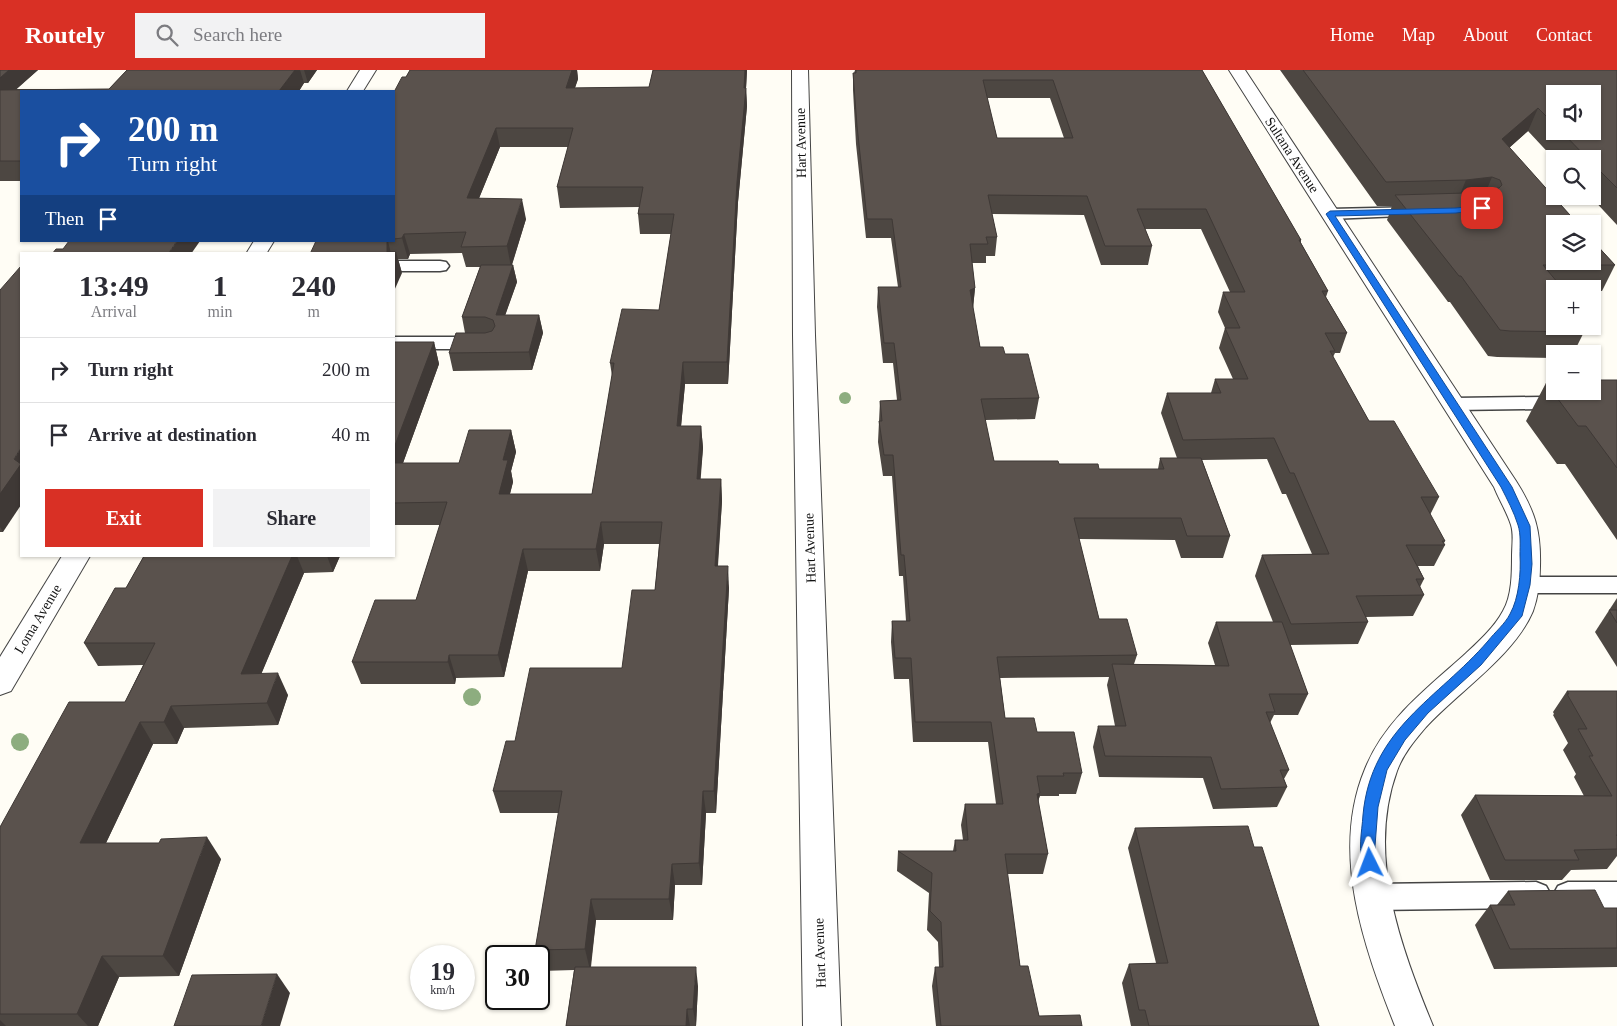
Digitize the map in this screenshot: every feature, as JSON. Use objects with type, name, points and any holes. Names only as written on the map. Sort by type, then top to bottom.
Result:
[{"type":"street","points":[[356,90],[368,70]]},
{"type":"street","name":"Hart Avenue","points":[[800,70],[803,317],[822,1026]]},
{"type":"street","name":"Sultana Avenue","points":[[1237,70],[1507,487],[1525,526],[1527,564],[1525,585],[1516,616],[1477,662],[1424,710],[1400,736],[1381,769],[1371,807],[1368,846],[1374,897],[1382,940],[1414,1026]]},
{"type":"street","name":"Loma Avenue","points":[[0,683],[75,557]]},
{"type":"lane","points":[[1330,214],[1437,211]]},
{"type":"lane","points":[[395,266],[440,266]]},
{"type":"lane","points":[[395,343],[488,343]]},
{"type":"lane","points":[[1454,404],[1617,402]]},
{"type":"lane","points":[[1525,585],[1617,586]]},
{"type":"lane","points":[[1374,897],[1617,895]]},
{"type":"building","points":[[0,70],[9,70],[0,78]]},
{"type":"building","points":[[127,70],[295,70],[280,90],[20,90],[20,161],[0,161],[0,90],[109,89]]},
{"type":"building","points":[[410,70],[572,70],[566,88],[649,87],[653,70],[745,70],[744,88],[746,88],[737,182],[727,362],[683,362],[677,426],[701,426],[697,479],[721,479],[715,566],[728,566],[714,791],[703,791],[699,863],[672,864],[669,899],[591,899],[585,949],[550,950],[550,945],[536,945],[562,791],[493,791],[506,741],[515,741],[530,668],[622,668],[632,590],[655,590],[662,522],[601,522],[596,549],[523,549],[498,655],[449,655],[448,662],[352,662],[375,600],[416,600],[447,502],[395,503],[395,463],[459,463],[469,430],[511,430],[503,460],[508,460],[499,494],[592,494],[614,363],[610,363],[622,309],[659,310],[674,214],[638,214],[643,187],[557,187],[573,128],[496,128],[467,198],[522,199],[507,246],[461,247],[466,232],[404,234],[402,238],[395,239],[395,90],[402,77],[406,77]]},
{"type":"building","points":[[856,70],[1202,70],[1301,240],[1299,240],[1328,291],[1322,291],[1347,333],[1325,333],[1335,351],[1330,351],[1369,421],[1394,421],[1439,497],[1421,497],[1445,541],[1442,541],[1445,545],[1406,545],[1424,579],[1416,579],[1424,595],[1356,596],[1368,622],[1291,624],[1262,555],[1329,554],[1294,473],[1290,473],[1274,438],[1183,440],[1167,393],[1221,393],[1215,379],[1248,379],[1225,328],[1240,328],[1223,292],[1245,292],[1206,209],[1137,209],[1152,246],[1105,246],[1087,196],[988,195],[997,237],[986,237],[988,244],[970,244],[975,288],[970,290],[980,347],[1003,347],[1005,354],[1028,354],[1039,398],[981,399],[994,461],[1058,461],[1059,464],[1098,464],[1099,469],[1164,469],[1160,458],[1201,458],[1230,536],[1187,536],[1181,518],[1074,518],[1099,619],[1127,619],[1137,655],[997,657],[1005,718],[1034,718],[1037,732],[1074,732],[1082,773],[1063,773],[1064,776],[1037,776],[1040,793],[1037,794],[1048,854],[1005,854],[1020,966],[1028,966],[1039,1016],[1080,1015],[1082,1026],[941,1026],[935,967],[943,967],[941,922],[930,911],[932,873],[898,851],[956,851],[955,840],[968,840],[965,804],[1003,804],[991,722],[915,722],[911,658],[895,658],[892,621],[910,621],[904,555],[901,555],[893,455],[884,455],[879,421],[882,421],[880,401],[901,400],[894,343],[884,343],[878,287],[901,287],[892,219],[867,219],[853,73],[856,73]],"holes":[[[983,80],[1053,80],[1073,138],[997,138]]]},
{"type":"building","points":[[1303,70],[1617,70],[1617,188],[1601,172],[1601,150],[1579,150],[1570,140],[1601,140],[1601,85],[1546,85],[1546,116],[1538,108],[1502,139],[1546,188],[1546,205],[1561,205],[1570,215],[1546,215],[1546,265],[1543,265],[1556,280],[1546,280],[1546,331],[1500,330],[1461,276],[1459,276],[1395,195],[1466,193],[1499,188],[1502,185],[1500,180],[1492,177],[1466,180],[1386,182]]},
{"type":"building","points":[[68,242],[176,242],[169,252],[54,252],[56,249],[63,249]]},
{"type":"building","points":[[316,242],[387,242],[387,252],[311,252]]},
{"type":"building","points":[[1601,250],[1615,265],[1601,265]]},
{"type":"building","points":[[481,265],[513,265],[496,315],[539,315],[529,352],[449,353],[456,333],[485,333],[492,331],[495,326],[493,320],[485,317],[462,317]]},
{"type":"building","points":[[20,267],[20,450],[14,459],[20,465],[0,494],[0,290]]},
{"type":"building","points":[[395,342],[434,342],[395,445]]},
{"type":"building","points":[[1601,380],[1617,380],[1617,468],[1586,426],[1578,426],[1559,400],[1601,400]]},
{"type":"building","points":[[143,557],[292,557],[241,674],[278,673],[267,703],[171,706],[164,722],[140,722],[80,843],[159,843],[161,839],[207,837],[163,956],[102,956],[77,1014],[0,1014],[0,827],[69,702],[125,702],[155,643],[84,643],[115,588],[126,588]]},
{"type":"building","points":[[1609,610],[1617,610],[1617,623]]},
{"type":"building","points":[[1216,622],[1282,622],[1308,694],[1269,694],[1275,712],[1266,712],[1289,770],[1280,770],[1287,787],[1221,789],[1211,757],[1105,756],[1098,726],[1126,726],[1112,664],[1229,666]]},
{"type":"building","points":[[1567,691],[1617,691],[1617,849],[1574,850],[1579,860],[1505,860],[1475,795],[1612,796],[1589,756],[1593,756],[1578,729],[1587,729]]},
{"type":"building","points":[[1248,826],[1254,847],[1262,847],[1319,1026],[1149,1026],[1145,1010],[1139,1010],[1129,964],[1168,963],[1135,828]]},
{"type":"building","points":[[1595,890],[1604,908],[1617,908],[1617,948],[1510,949],[1490,905],[1515,905],[1508,891]]},
{"type":"building","points":[[575,967],[696,967],[693,1009],[687,1009],[686,1026],[566,1026]]},
{"type":"building","points":[[277,974],[261,1026],[174,1026],[192,975]]},
{"type":"route","points":[[1370,863],[1368,846],[1371,807],[1381,769],[1400,736],[1424,710],[1477,662],[1516,616],[1525,585],[1527,564],[1525,526],[1507,487],[1330,214],[1456,211],[1482,208]]}]
